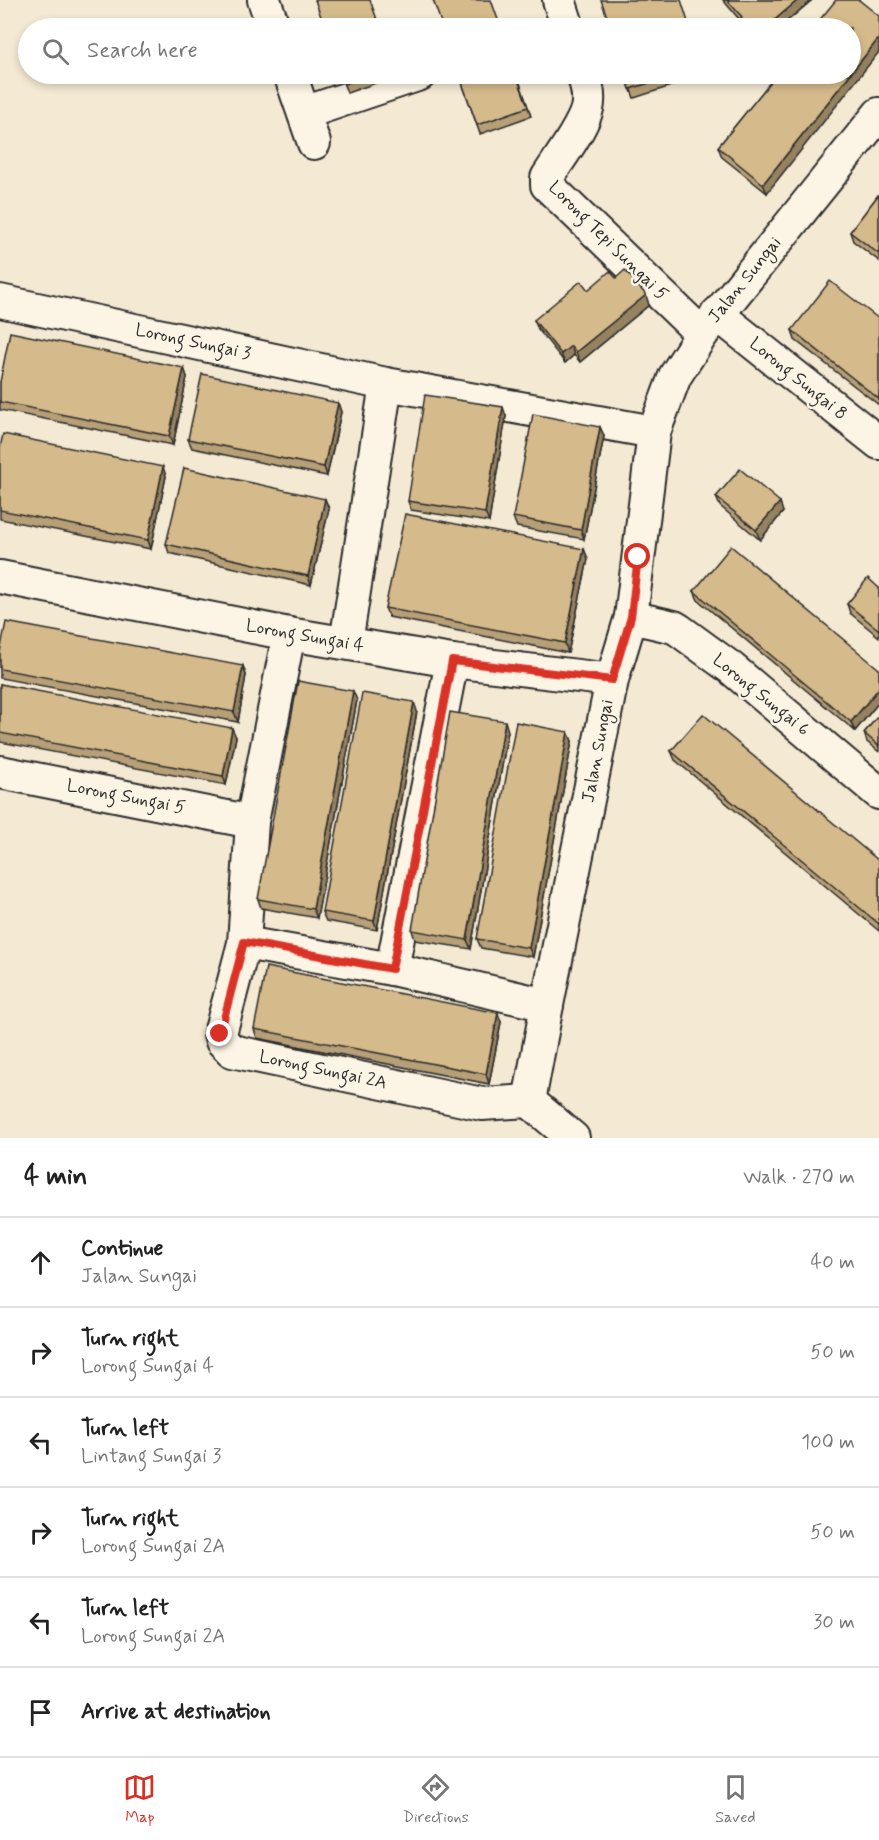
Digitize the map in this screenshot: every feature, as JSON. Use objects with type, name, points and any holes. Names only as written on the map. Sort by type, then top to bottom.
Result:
[{"type":"street","points":[[264,0],[270,18]]},
{"type":"street","points":[[559,0],[565,18]]},
{"type":"street","points":[[294,84],[314,142]]},
{"type":"street","points":[[304,113],[390,84]]},
{"type":"street","name":"Lorong Tepi Sungai 5","points":[[586,84],[588,104],[584,118],[547,178],[547,185],[709,324]]},
{"type":"street","name":"Jalan Sungai","points":[[529,1101],[612,680],[631,617],[654,432],[675,376],[709,324],[878,120]]},
{"type":"street","name":"Lorong Sungai 3","points":[[0,301],[386,384],[654,432]]},
{"type":"street","name":"Lorong Sungai 8","points":[[709,324],[879,443]]},
{"type":"street","points":[[346,644],[386,384]]},
{"type":"street","name":"Lorong Sungai 4","points":[[0,576],[346,644],[452,661],[612,680]]},
{"type":"street","name":"Lorong Sungai 6","points":[[631,617],[679,630],[731,668],[879,794]]},
{"type":"street","name":"Lorong Sungai 2A","points":[[289,634],[252,822],[244,942],[220,1034],[222,1041],[232,1051],[482,1104],[529,1101]]},
{"type":"street","points":[[392,969],[452,661]]},
{"type":"street","name":"Lorong Sungai 5","points":[[0,772],[252,822]]},
{"type":"street","points":[[244,942],[392,969],[547,1005]]},
{"type":"street","points":[[529,1101],[573,1138]]},
{"type":"building","points":[[315,0],[370,0],[376,18],[321,18]]},
{"type":"building","points":[[433,0],[491,0],[497,18],[439,18]]},
{"type":"building","points":[[601,0],[681,0],[687,18],[607,18]]},
{"type":"building","points":[[727,0],[798,0],[777,18],[742,17]]},
{"type":"building","points":[[836,0],[859,0],[879,16],[879,38],[861,61],[861,18],[821,18]]},
{"type":"building","points":[[463,84],[520,84],[528,107],[477,125]]},
{"type":"building","points":[[628,84],[646,84],[630,89]]},
{"type":"building","points":[[769,84],[842,84],[763,184],[718,147]]},
{"type":"building","points":[[879,194],[879,254],[850,232]]},
{"type":"building","points":[[625,270],[646,295],[576,352],[571,346],[561,354],[534,320],[581,281],[588,290],[610,271],[616,278]]},
{"type":"building","points":[[830,281],[879,319],[879,399],[792,330]]},
{"type":"building","points":[[10,332],[184,368],[169,436],[0,402],[0,382]]},
{"type":"building","points":[[202,374],[338,403],[324,467],[188,439]]},
{"type":"building","points":[[425,395],[503,407],[485,513],[408,501]]},
{"type":"building","points":[[533,414],[600,427],[581,530],[513,517]]},
{"type":"building","points":[[3,434],[163,467],[148,540],[0,510],[0,448]]},
{"type":"building","points":[[184,468],[325,499],[308,576],[166,544]]},
{"type":"building","points":[[740,469],[780,502],[756,530],[716,497]]},
{"type":"building","points":[[405,514],[584,549],[565,643],[385,608]]},
{"type":"building","points":[[731,546],[879,669],[879,688],[851,722],[694,591]]},
{"type":"building","points":[[868,578],[879,588],[879,630],[847,604]]},
{"type":"building","points":[[6,622],[243,666],[234,712],[0,669],[0,652]]},
{"type":"building","points":[[298,681],[353,691],[313,909],[258,899]]},
{"type":"building","points":[[0,684],[232,728],[223,776],[0,733]]},
{"type":"building","points":[[362,693],[414,702],[374,921],[322,912]]},
{"type":"building","points":[[450,712],[505,721],[467,940],[412,930]]},
{"type":"building","points":[[703,714],[879,861],[879,924],[671,751]]},
{"type":"building","points":[[879,715],[879,746],[864,733]]},
{"type":"building","points":[[516,722],[568,732],[529,948],[477,939]]},
{"type":"building","points":[[266,967],[498,1013],[486,1074],[254,1029]]},
{"type":"route","points":[[220,1034],[244,942],[392,969],[452,661],[612,680],[631,617],[638,557]]}]
